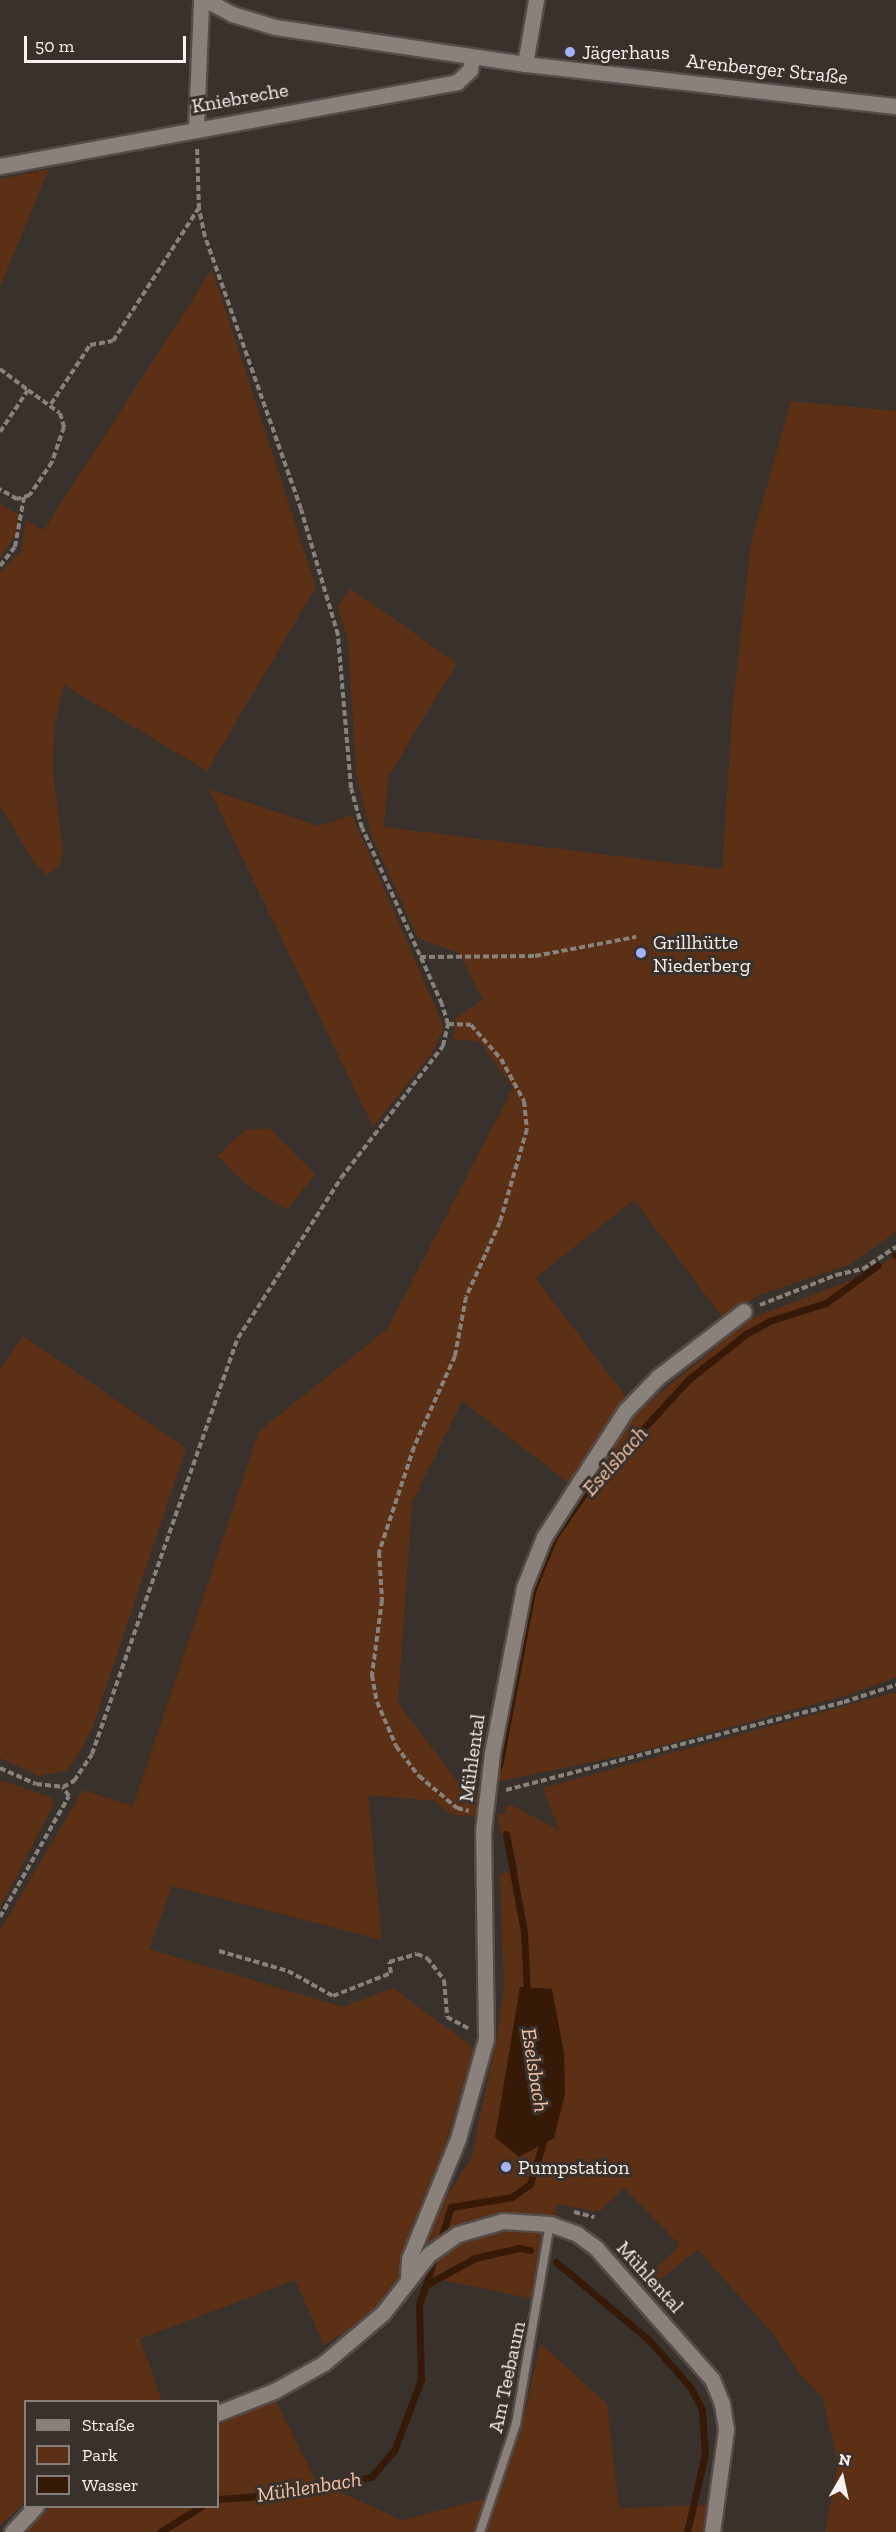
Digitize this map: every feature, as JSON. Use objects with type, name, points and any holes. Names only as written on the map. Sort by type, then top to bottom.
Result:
[{"type":"street","points":[[196,127],[201,0]]},
{"type":"street","name":"Arenberger Straße","points":[[206,0],[232,14],[275,27],[525,64],[896,106]]},
{"type":"street","points":[[525,64],[536,0]]},
{"type":"street","name":"Kniebreche","points":[[0,166],[196,127],[457,82],[470,70],[472,57]]},
{"type":"street","name":"Mühlental","points":[[408,2280],[409,2259],[458,2139],[486,2039],[482,1868],[485,1814],[524,1587],[544,1537],[626,1410],[658,1377],[743,1311]]},
{"type":"street","name":"Mühlental","points":[[219,2413],[274,2391],[324,2363],[382,2313],[429,2254],[476,2227],[519,2220],[550,2224],[577,2234],[596,2248],[712,2379],[722,2404],[726,2430],[712,2532]]},
{"type":"street","points":[[12,2532],[34,2508]]},
{"type":"lane","name":"Am Teebaum","points":[[480,2532],[516,2424],[550,2224]]},
{"type":"path","points":[[0,1768],[36,1784],[63,1787],[74,1781],[93,1754],[238,1338],[341,1178],[443,1046],[448,1024],[442,1004],[362,828],[351,788],[338,635],[301,508],[199,208],[196,127]]},
{"type":"path","points":[[51,404],[90,345],[113,341],[199,208]]},
{"type":"path","points":[[0,369],[51,404],[60,413],[64,427],[62,442],[38,484],[24,497],[17,499],[0,489]]},
{"type":"path","points":[[0,432],[28,390]]},
{"type":"path","points":[[0,566],[15,547],[24,497]]},
{"type":"path","points":[[420,957],[535,956],[636,937]]},
{"type":"path","points":[[448,1024],[471,1025],[501,1059],[524,1101],[527,1129],[500,1222],[466,1297],[455,1356],[414,1447],[380,1551],[382,1600],[372,1674],[377,1702],[396,1746],[413,1768],[458,1808],[485,1814]]},
{"type":"path","points":[[743,1311],[863,1269],[896,1247]]},
{"type":"path","points":[[487,1795],[821,1708],[896,1685]]},
{"type":"path","points":[[0,1917],[69,1796],[63,1787]]},
{"type":"path","points":[[219,1951],[288,1971],[333,1996],[391,1973],[389,1962],[417,1954],[427,1958],[444,1980],[447,2017]]},
{"type":"green space","points":[[49,169],[0,287],[0,179]]},
{"type":"green space","points":[[212,269],[316,587],[207,771],[64,685],[54,728],[53,773],[63,850],[60,866],[47,875],[34,863],[0,805],[0,572],[21,551],[26,520],[44,530]]},
{"type":"green space","points":[[791,401],[896,411],[896,1232],[848,1265],[759,1295],[723,1318],[634,1200],[535,1278],[628,1399],[570,1484],[462,1401],[412,1503],[398,1703],[460,1785],[478,1786],[476,1816],[453,1815],[434,1801],[368,1795],[382,1940],[172,1886],[149,1949],[343,2007],[393,1988],[474,2048],[439,2167],[413,2230],[400,2278],[391,2297],[366,2320],[324,2345],[295,2280],[140,2339],[162,2400],[24,2400],[24,2503],[0,2525],[0,1930],[83,1790],[133,1806],[259,1431],[387,1329],[513,1088],[480,1042],[453,1039],[456,1018],[483,1000],[459,953],[418,938],[371,834],[356,774],[348,639],[337,607],[351,589],[457,663],[388,777],[384,827],[722,869],[733,703],[751,542]]},
{"type":"green space","points":[[0,504],[20,516],[15,535],[0,558]]},
{"type":"green space","points":[[209,789],[318,826],[352,815],[444,1027],[432,1053],[373,1127]]},
{"type":"green space","points":[[269,1128],[315,1174],[287,1210],[246,1184],[217,1156],[245,1130]]},
{"type":"green space","points":[[896,1255],[896,1677],[847,1695],[639,1752],[496,1782],[523,1608],[556,1524],[632,1416],[750,1319],[869,1273]]},
{"type":"green space","points":[[23,1336],[186,1448],[93,1726],[76,1759],[65,1771],[39,1776],[0,1758],[0,1370]]},
{"type":"green space","points":[[896,1692],[896,2532],[825,2532],[838,2465],[823,2398],[799,2373],[774,2335],[698,2250],[649,2288],[642,2282],[680,2245],[624,2188],[599,2212],[558,2204],[553,2220],[519,2214],[476,2220],[452,2229],[415,2264],[427,2229],[472,2156],[496,2041],[504,1988],[500,1874],[518,1870],[509,1833],[501,1834],[497,1814],[505,1813],[506,1806],[511,1805],[559,1830],[543,1788]],"holes":[[[520,1987],[552,1990],[510,2051]]]},
{"type":"green space","points":[[0,1780],[50,1797],[54,1804],[0,1908]]},
{"type":"green space","points":[[513,2229],[542,2230],[534,2299],[417,2275],[428,2260],[461,2239],[479,2232]]},
{"type":"green space","points":[[540,2343],[607,2404],[619,2508],[707,2505],[703,2532],[486,2532],[522,2427]]},
{"type":"green space","points":[[275,2399],[316,2481],[402,2520],[487,2498],[475,2532],[25,2532],[49,2508],[219,2508],[219,2422]]},
{"type":"water","points":[[520,1987],[552,1989],[564,2053],[565,2094],[554,2138],[519,2157],[495,2137]]},
{"type":"waterway","name":"Eselsbach","points":[[499,1766],[532,1591],[554,1537],[586,1491],[689,1379],[746,1334],[769,1321],[826,1303],[878,1265]]},
{"type":"waterway","name":"Eselsbach","points":[[506,1834],[524,1932],[527,1994]]},
{"type":"waterway","name":"Eselsbach","points":[[440,2242],[451,2207],[512,2197],[530,2184],[545,2136]]},
{"type":"waterway","name":"Mühlenbach","points":[[219,2499],[285,2494],[371,2477],[394,2451],[421,2379],[419,2304],[426,2285],[475,2258],[519,2248],[530,2250]]},
{"type":"waterway","name":"Eselsbach","points":[[426,2285],[435,2256]]},
{"type":"waterway","name":"Mühlenbach","points":[[556,2262],[650,2341],[691,2388],[702,2410],[705,2454],[687,2532]]},
{"type":"waterway","name":"Mühlenbach","points":[[160,2532],[199,2508]]},
{"type":"place","name":"Jägerhaus","points":[[570,52]]},
{"type":"place","name":"Grillhütte Niederberg","points":[[641,953]]},
{"type":"place","name":"Pumpstation","points":[[506,2167]]}]
